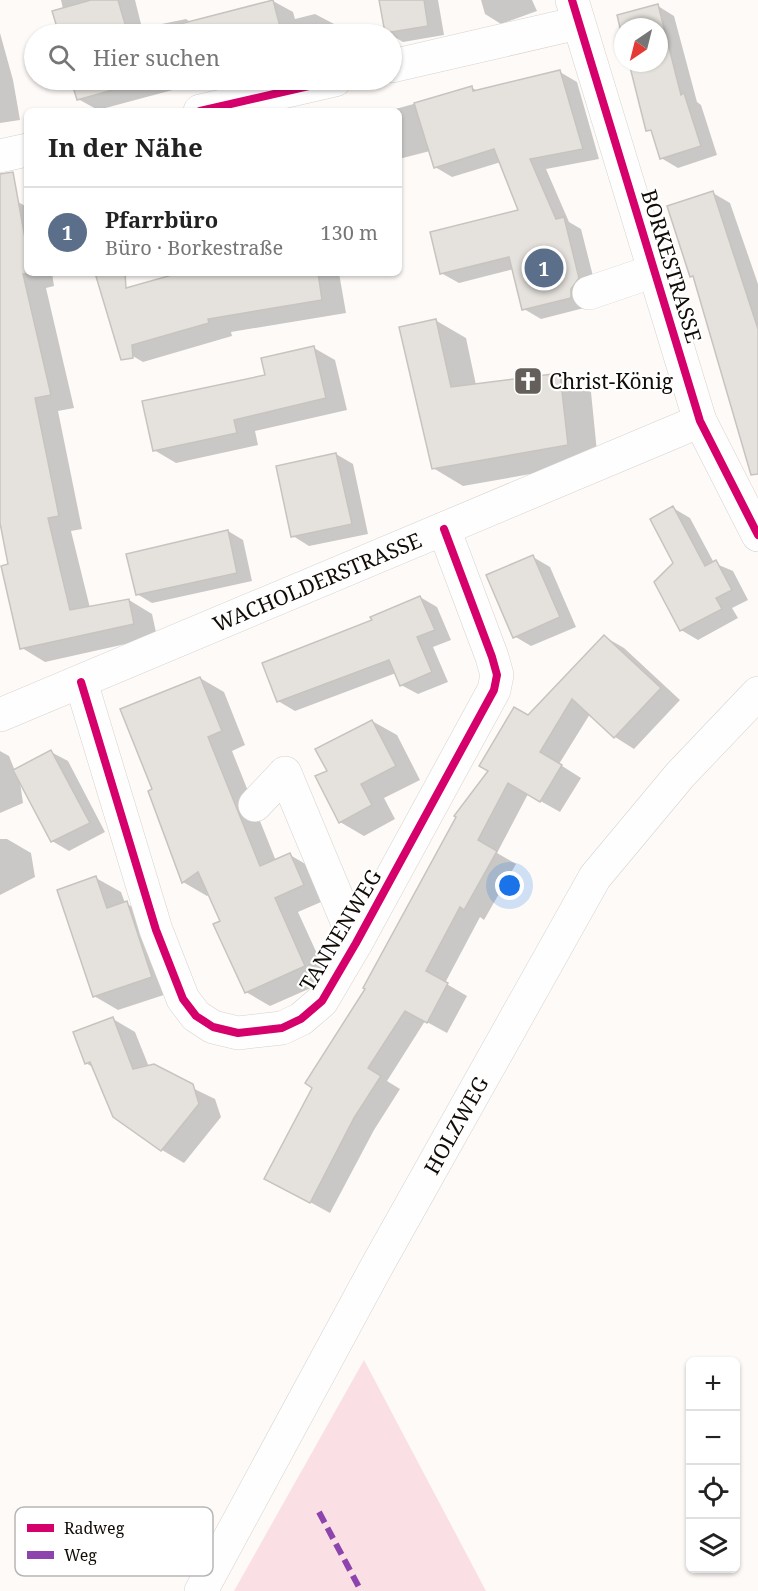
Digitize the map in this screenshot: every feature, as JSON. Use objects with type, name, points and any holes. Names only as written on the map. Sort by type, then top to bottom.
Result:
[{"type":"street","points":[[402,63],[575,11]]},
{"type":"street","name":"BORKESTRASSE","points":[[575,11],[700,421],[758,535]]},
{"type":"street","points":[[213,108],[291,90]]},
{"type":"street","points":[[0,156],[24,151]]},
{"type":"street","points":[[589,292],[654,271]]},
{"type":"street","name":"WACHOLDERSTRASSE","points":[[0,715],[700,421]]},
{"type":"street","name":"TANNENWEG","points":[[81,682],[156,930],[183,999],[196,1016],[213,1027],[238,1033],[282,1028],[301,1019],[322,1001],[494,690],[497,675],[492,657],[444,529]]},
{"type":"street","name":"HOLZWEG","points":[[213,1569],[378,1264],[595,877],[680,775],[758,693]]},
{"type":"street","points":[[255,805],[285,773],[356,943]]},
{"type":"street","name":"HOLZWEG","points":[[201,1591],[209,1576]]},
{"type":"shaded area","points":[[364,1360],[486,1591],[234,1591]]},
{"type":"building","points":[[91,0],[118,0],[125,24],[56,24],[52,11]]},
{"type":"building","points":[[273,0],[279,24],[180,24]]},
{"type":"building","points":[[379,0],[424,0],[428,26],[402,30],[402,24],[383,24]]},
{"type":"building","points":[[658,4],[662,18],[618,18],[617,15]]},
{"type":"building","points":[[668,44],[681,95],[684,93],[701,146],[660,159],[651,130],[646,131],[631,72],[668,72]]},
{"type":"building","points":[[560,70],[583,149],[530,159],[556,219],[564,217],[579,278],[571,289],[571,298],[522,310],[509,257],[440,274],[430,232],[518,210],[494,149],[434,168],[414,103],[472,86],[473,91]]},
{"type":"building","points":[[74,90],[113,90],[77,100]]},
{"type":"building","points":[[13,172],[24,232],[23,274],[51,395],[35,398],[59,516],[48,518],[70,610],[129,599],[134,624],[20,649],[1,566],[8,564],[0,523],[0,174]]},
{"type":"building","points":[[713,191],[758,329],[758,474],[751,475],[693,276],[690,277],[667,206]]},
{"type":"building","points":[[96,276],[125,276],[126,288],[168,276],[318,276],[322,300],[208,319],[209,323],[132,345],[133,358],[121,360]]},
{"type":"building","name":"Christ-König","points":[[436,319],[451,387],[560,373],[568,445],[432,469],[399,327]]},
{"type":"building","points":[[314,346],[326,398],[234,420],[237,433],[153,451],[142,401],[265,375],[261,358]]},
{"type":"building","points":[[336,453],[352,524],[291,537],[276,466]]},
{"type":"building","points":[[673,506],[705,566],[716,560],[732,590],[716,598],[722,609],[680,631],[654,582],[673,563],[650,519]]},
{"type":"building","points":[[228,530],[237,573],[136,595],[126,554]]},
{"type":"building","points":[[533,555],[560,617],[513,638],[486,575]]},
{"type":"building","points":[[420,596],[435,630],[417,637],[432,672],[400,686],[389,660],[277,702],[262,663],[372,620],[370,617]]},
{"type":"building","points":[[604,635],[661,688],[614,738],[572,699],[540,752],[562,765],[540,802],[508,783],[478,840],[497,851],[464,910],[460,907],[426,971],[448,983],[427,1023],[405,1011],[368,1068],[381,1076],[354,1118],[310,1203],[264,1179],[312,1088],[305,1083],[365,989],[363,988],[456,817],[454,816],[488,771],[479,766],[514,707],[528,715]]},
{"type":"building","points":[[200,677],[222,731],[208,737],[260,866],[290,853],[304,885],[275,898],[305,966],[245,993],[213,924],[220,921],[198,872],[182,883],[148,791],[152,789],[120,709]]},
{"type":"building","points":[[372,720],[396,766],[361,784],[372,805],[339,823],[315,776],[327,771],[315,749]]},
{"type":"building","points":[[51,750],[90,823],[51,842],[13,770]]},
{"type":"building","points":[[96,876],[107,908],[127,901],[152,977],[93,997],[57,890]]},
{"type":"building","points":[[113,1017],[133,1069],[154,1064],[193,1084],[199,1104],[161,1151],[113,1117],[90,1062],[85,1064],[73,1032]]},
{"type":"marked path","points":[[319,1512],[361,1591]]},
{"type":"cycle path","points":[[572,0],[700,421],[758,535]]},
{"type":"cycle path","points":[[213,108],[291,90]]},
{"type":"cycle path","points":[[81,682],[156,930],[183,999],[196,1016],[213,1027],[238,1033],[282,1028],[301,1019],[322,1001],[494,690],[497,675],[492,657],[444,529]]},
{"type":"place","name":"Pfarrbüro","points":[[544,268]]},
{"type":"place","name":"Christ-König","points":[[528,381]]}]
